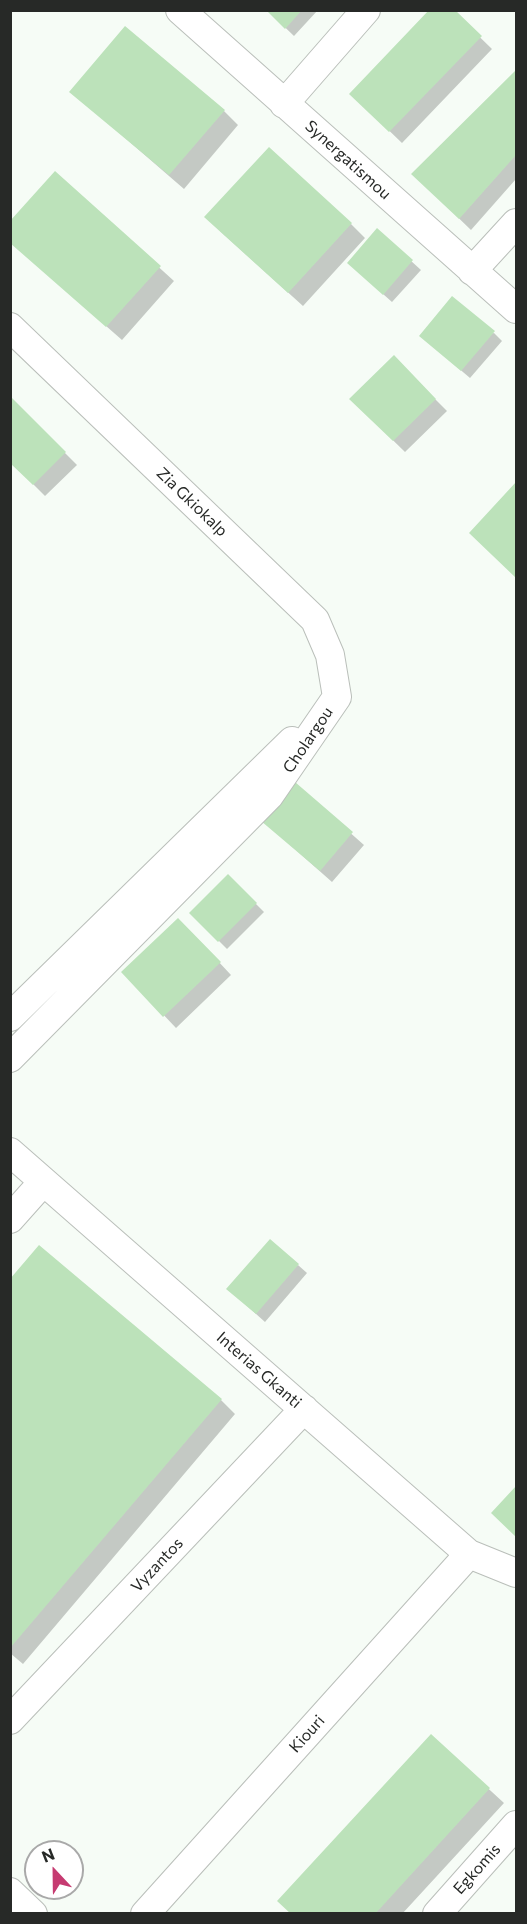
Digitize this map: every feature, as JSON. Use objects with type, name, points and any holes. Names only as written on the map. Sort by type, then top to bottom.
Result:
[{"type":"street","name":"Synergatismou","points":[[180,10],[516,309]]},
{"type":"street","points":[[284,104],[366,10]]},
{"type":"street","points":[[472,271],[516,223]]},
{"type":"street","name":"Zia Gkiokalp","points":[[10,327],[315,620],[330,655],[337,697]]},
{"type":"street","name":"Cholargou","points":[[10,1017],[337,697]]},
{"type":"street","name":"Cholargou","points":[[10,1058],[269,796],[337,697]]},
{"type":"street","name":"Interias Gkanti","points":[[10,1152],[469,1554],[516,1574]]},
{"type":"street","points":[[10,1219],[42,1182]]},
{"type":"street","name":"Vyzantos","points":[[10,1720],[304,1409]]},
{"type":"street","name":"Kiouri","points":[[146,1914],[469,1554]]},
{"type":"street","name":"Egkomis","points":[[437,1914],[516,1825]]},
{"type":"street","points":[[10,1892],[33,1914]]},
{"type":"building","points":[[266,10],[302,10],[285,29]]},
{"type":"building","points":[[429,10],[455,10],[482,36],[389,132],[349,94]]},
{"type":"building","points":[[125,26],[225,110],[169,175],[69,92]]},
{"type":"building","points":[[516,70],[516,155],[459,219],[411,174]]},
{"type":"building","points":[[269,147],[352,223],[288,293],[204,217]]},
{"type":"building","points":[[55,171],[161,266],[106,327],[10,243],[10,221]]},
{"type":"building","points":[[377,228],[413,260],[383,295],[347,263]]},
{"type":"building","points":[[452,296],[495,331],[461,371],[419,336]]},
{"type":"building","points":[[394,355],[436,399],[393,441],[349,399]]},
{"type":"building","points":[[10,396],[66,452],[33,485],[10,463]]},
{"type":"building","points":[[516,482],[516,578],[469,533]]},
{"type":"building","points":[[295,782],[353,832],[320,871],[261,821]]},
{"type":"building","points":[[228,874],[257,903],[218,942],[189,913]]},
{"type":"building","points":[[178,918],[221,962],[163,1017],[121,972]]},
{"type":"building","points":[[270,1239],[299,1264],[256,1314],[226,1289]]},
{"type":"building","points":[[39,1245],[222,1399],[10,1648],[10,1279]]},
{"type":"building","points":[[516,1486],[516,1537],[491,1513]]},
{"type":"building","points":[[431,1734],[490,1788],[375,1914],[291,1914],[277,1901]]}]
